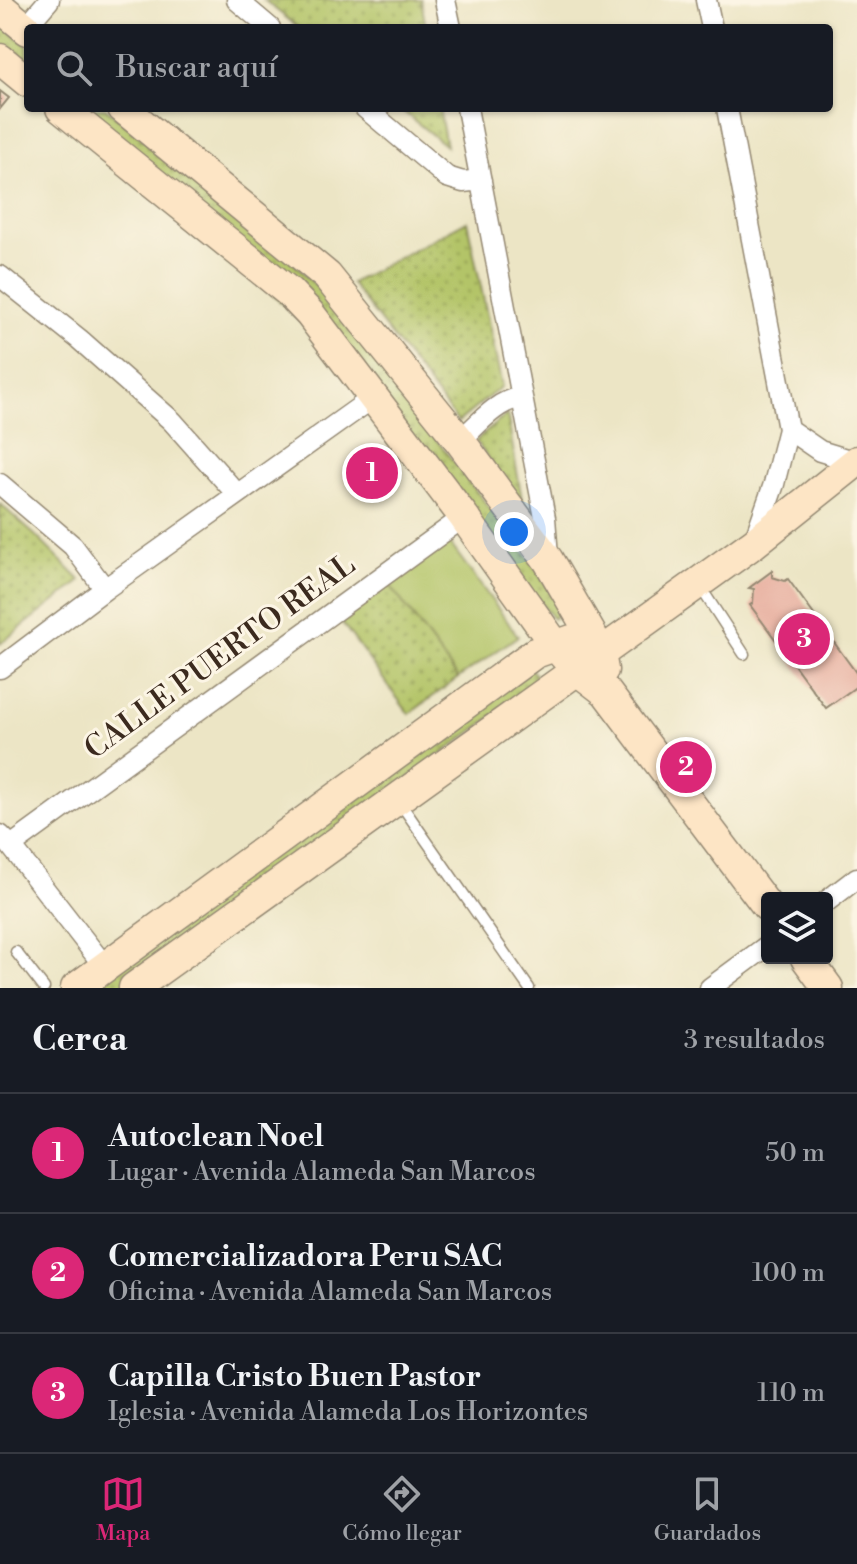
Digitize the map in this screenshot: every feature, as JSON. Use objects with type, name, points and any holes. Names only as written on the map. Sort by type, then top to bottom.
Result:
[{"type":"main road","points":[[0,7],[24,27]]},
{"type":"main road","points":[[0,59],[24,79]]},
{"type":"main road","points":[[66,112],[289,292],[310,314],[464,517],[555,645]]},
{"type":"main road","points":[[128,112],[327,276],[460,441],[548,560],[606,692],[761,898]]},
{"type":"main road","points":[[134,988],[397,799],[589,652],[629,633],[754,543],[856,461]]},
{"type":"main road","points":[[76,988],[535,653],[555,645],[589,652]]},
{"type":"main road","points":[[810,964],[828,988]]},
{"type":"street","points":[[31,24],[49,0]]},
{"type":"street","points":[[237,0],[265,24]]},
{"type":"street","points":[[445,0],[450,24]]},
{"type":"street","points":[[706,0],[711,24]]},
{"type":"street","points":[[370,112],[447,177],[463,182],[481,180]]},
{"type":"street","points":[[468,112],[545,518],[548,560]]},
{"type":"street","points":[[728,112],[788,429],[754,543]]},
{"type":"street","points":[[0,276],[79,339],[172,421],[237,494]]},
{"type":"street","points":[[0,668],[374,397]]},
{"type":"street","points":[[460,441],[500,404],[522,397]]},
{"type":"street","points":[[788,429],[820,451],[856,461]]},
{"type":"street","points":[[0,484],[73,546],[105,589]]},
{"type":"street","name":"CALLE PUERTO REAL","points":[[6,840],[464,517]]},
{"type":"street","points":[[6,840],[105,967]]},
{"type":"street","points":[[833,896],[857,878]]},
{"type":"street","points":[[710,988],[761,950]]},
{"type":"lane","points":[[697,584],[744,654]]},
{"type":"lane","points":[[397,799],[529,988]]},
{"type":"lane","points":[[16,952],[44,988]]},
{"type":"green space","points":[[264,0],[421,0],[425,24],[294,24]]},
{"type":"green space","points":[[0,24],[24,43],[24,64],[0,45]]},
{"type":"green space","points":[[83,112],[110,112],[280,249],[318,288],[530,560],[559,605],[553,619],[373,391]]},
{"type":"green space","points":[[404,112],[440,112],[446,146]]},
{"type":"green space","points":[[467,221],[502,386],[458,422],[351,283]]},
{"type":"green space","points":[[507,414],[524,511],[476,441]]},
{"type":"green space","points":[[0,504],[81,581],[0,644]]},
{"type":"green space","points":[[449,542],[518,636],[458,678],[390,585]]},
{"type":"green space","points":[[390,585],[458,678],[409,714],[340,620]]},
{"type":"green space","points":[[529,666],[540,682],[122,988],[90,988]]},
{"type":"building","points":[[0,91],[9,98],[0,109]]},
{"type":"building","points":[[378,454],[392,473],[366,491],[352,472]]},
{"type":"building","points":[[772,571],[772,577],[788,579],[857,674],[857,686],[826,708],[750,605],[753,603],[754,589],[749,588]]},
{"type":"place","name":"Autoclean Noel","points":[[372,473]]},
{"type":"place","name":"Capilla Cristo Buen Pastor","points":[[804,639]]},
{"type":"place","name":"Comercializadora Peru SAC","points":[[686,767]]}]
